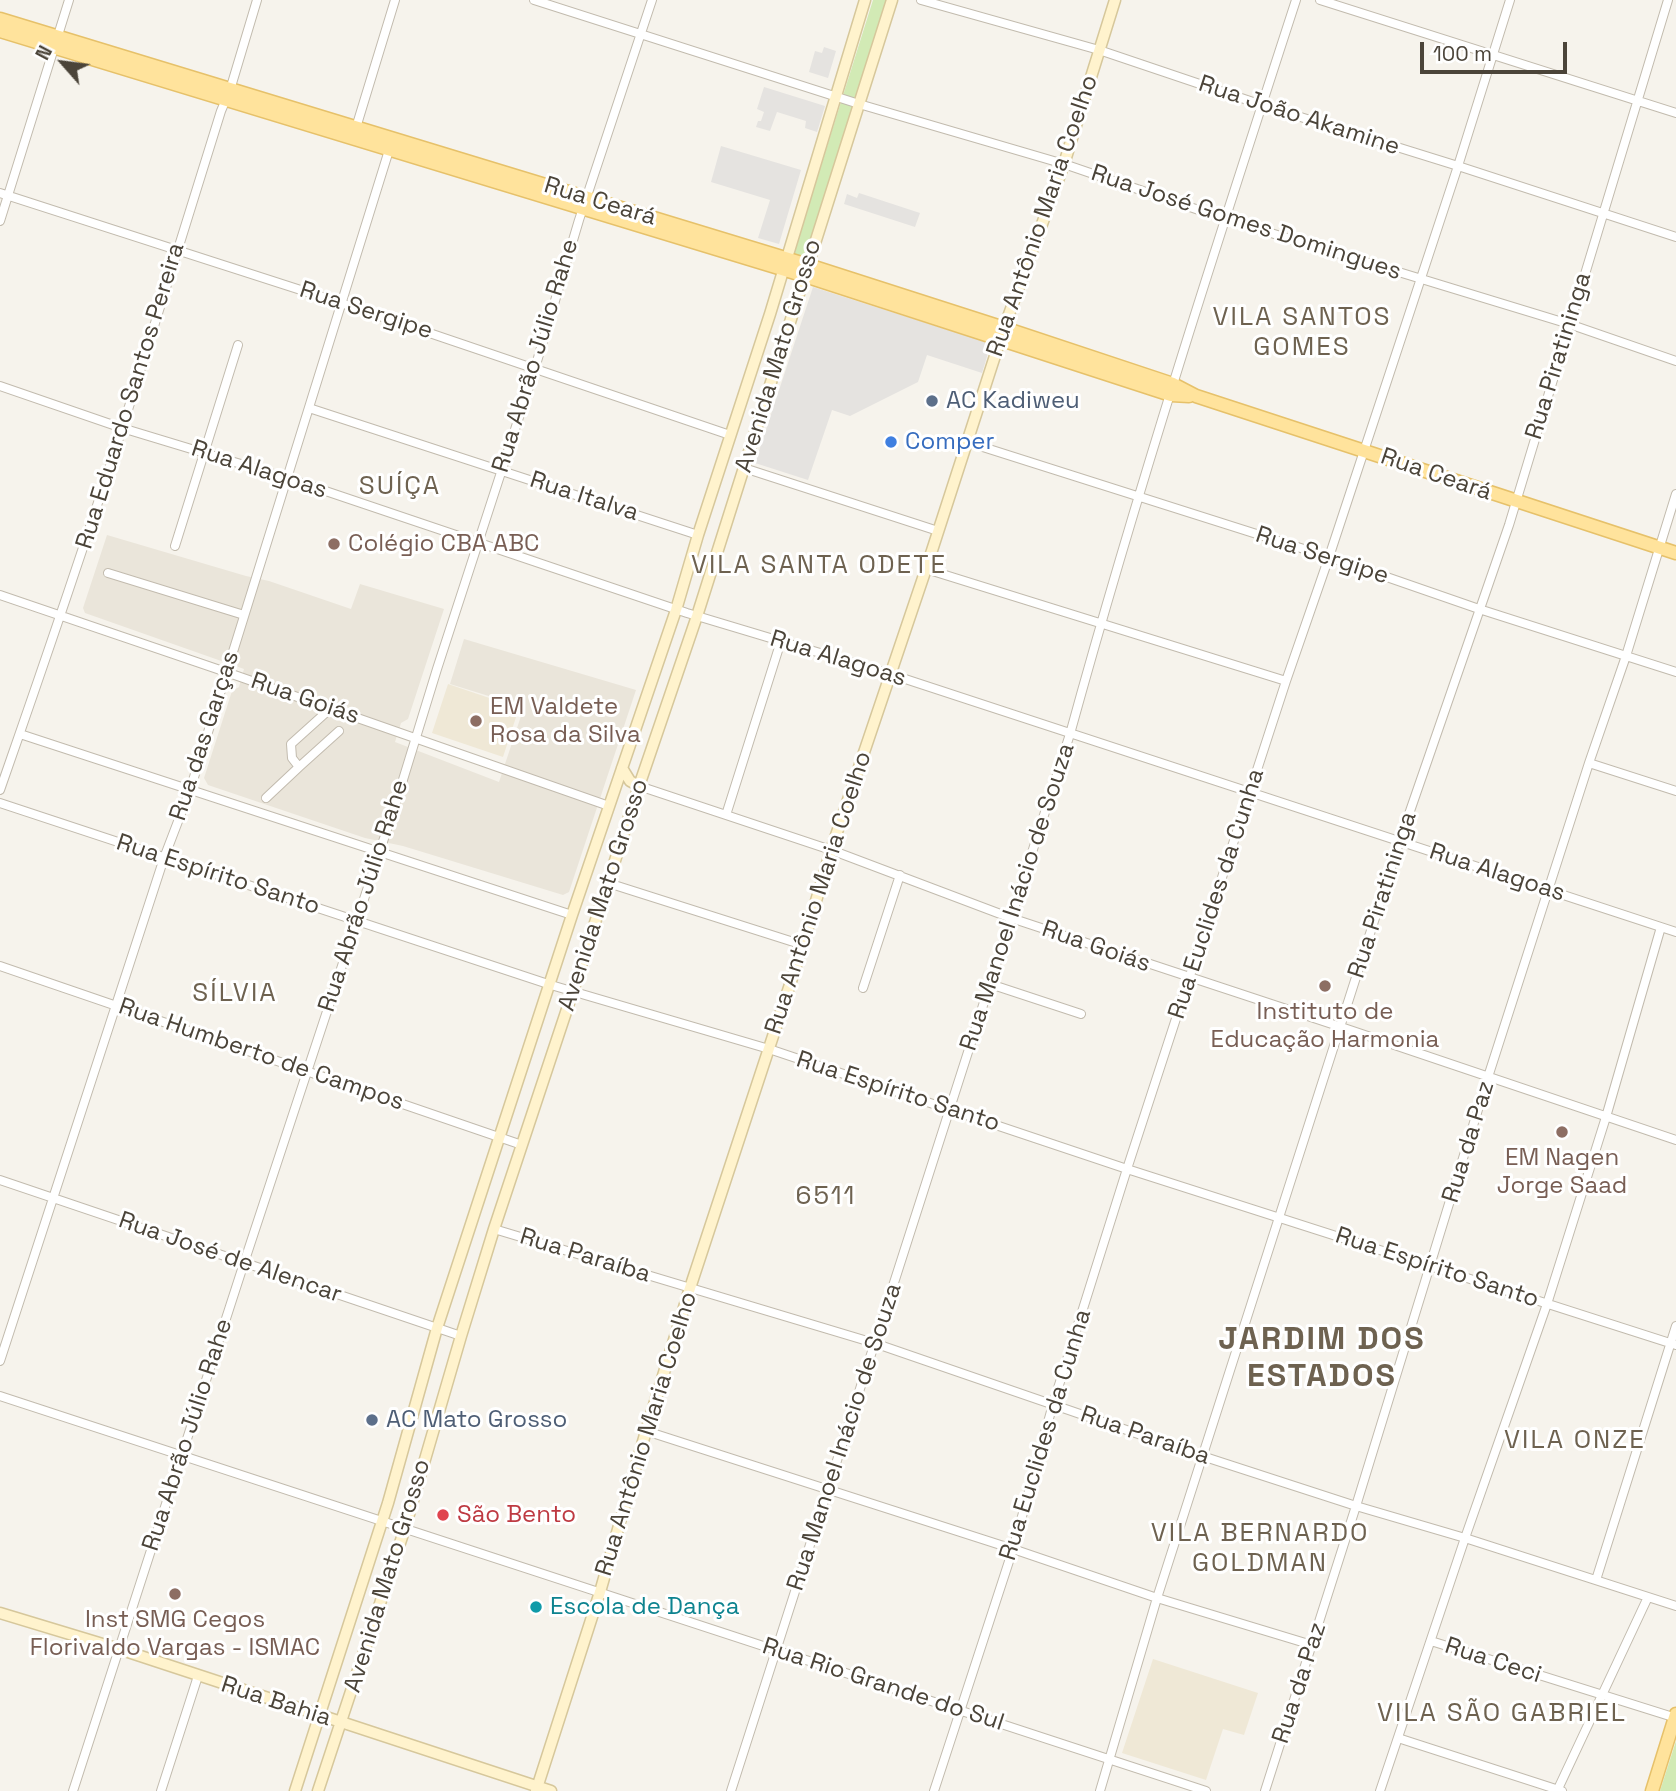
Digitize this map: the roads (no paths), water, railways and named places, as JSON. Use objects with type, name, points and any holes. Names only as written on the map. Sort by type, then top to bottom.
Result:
[{"type":"main road","name":"Avenida Mato Grosso","points":[[295,1791],[383,1520],[437,1328],[572,915],[676,610],[770,314],[864,0]]},
{"type":"main road","name":"Avenida Mato Grosso","points":[[318,1791],[405,1528],[494,1229],[697,616],[892,0]]},
{"type":"main road","name":"Rua Antônio Maria Coelho","points":[[536,1789],[600,1592],[690,1288],[803,945],[831,850],[939,531],[1002,334],[1064,164],[1115,0]]},
{"type":"main road","name":"Rua Ceará","points":[[0,19],[55,42],[806,270],[1676,553]]},
{"type":"main road","name":"Rua Ceará","points":[[0,31],[55,42]]},
{"type":"main road","points":[[770,314],[782,321],[785,338]]},
{"type":"main road","points":[[698,535],[722,536]]},
{"type":"main road","points":[[622,768],[630,781],[639,786]]},
{"type":"main road","points":[[611,801],[626,796],[635,800]]},
{"type":"main road","name":"Rua Bahia","points":[[0,1613],[119,1649],[536,1789],[551,1791]]},
{"type":"main road","points":[[1653,1791],[1676,1717]]},
{"type":"street","points":[[0,221],[4,194],[69,0]]},
{"type":"street","name":"Rua Eduardo Santos Pereira","points":[[0,790],[122,428],[257,0]]},
{"type":"street","points":[[354,133],[395,0]]},
{"type":"street","name":"Rua José Gomes Domingues","points":[[534,0],[836,97],[1064,164],[1225,219],[1569,324],[1676,361]]},
{"type":"street","name":"Rua Abrão Júlio Rahe","points":[[73,1791],[416,738],[652,0]]},
{"type":"street","name":"Rua João Akamine","points":[[921,0],[1099,50],[1676,237]]},
{"type":"street","name":"Rua Manoel Inácio de Souza","points":[[731,1791],[1070,734],[1172,389],[1296,0]]},
{"type":"street","points":[[1320,0],[1676,113]]},
{"type":"street","name":"Rua Euclides da Cunha","points":[[934,1791],[1013,1549],[1053,1404],[1128,1169],[1286,681],[1458,166],[1510,0]]},
{"type":"street","name":"Rua Piratininga","points":[[1100,1791],[1157,1598],[1400,841],[1509,525],[1668,0]]},
{"type":"street","name":"Rua das Garças","points":[[0,1361],[164,858],[190,790],[391,144]]},
{"type":"street","name":"Rua Sergipe","points":[[4,194],[341,303],[730,435]]},
{"type":"street","points":[[175,546],[238,345]]},
{"type":"street","name":"Rua Alagoas","points":[[0,386],[122,428],[287,478],[676,610],[890,674],[1676,932]]},
{"type":"street","name":"Rua Italva","points":[[309,408],[698,535]]},
{"type":"street","name":"Rua Sergipe","points":[[967,442],[1329,557],[1479,609],[1676,672]]},
{"type":"street","points":[[744,468],[939,531]]},
{"type":"street","name":"Rua da Paz","points":[[1265,1791],[1488,1077],[1626,656],[1676,494]]},
{"type":"street","points":[[926,569],[1286,681]]},
{"type":"street","points":[[108,572],[244,615]]},
{"type":"street","name":"Rua Goiás","points":[[0,595],[416,738],[611,801]]},
{"type":"street","points":[[726,815],[781,640]]},
{"type":"street","points":[[299,767],[292,758],[291,744],[331,708]]},
{"type":"street","points":[[266,798],[339,731]]},
{"type":"street","points":[[20,734],[572,915]]},
{"type":"street","points":[[1589,763],[1676,791]]},
{"type":"street","name":"Rua Goiás","points":[[639,786],[831,850],[1011,918],[1676,1140]]},
{"type":"street","name":"Rua Espírito Santo","points":[[0,803],[551,985],[768,1049],[1128,1169],[1673,1344]]},
{"type":"street","points":[[863,988],[900,875]]},
{"type":"street","points":[[608,883],[803,945]]},
{"type":"street","points":[[1380,1791],[1547,1304],[1606,1117],[1661,927]]},
{"type":"street","name":"Rua Humberto de Campos","points":[[0,966],[522,1145]]},
{"type":"street","points":[[990,984],[1081,1014]]},
{"type":"street","name":"Rua José de Alencar","points":[[0,1180],[461,1336]]},
{"type":"street","name":"Rua Paraíba","points":[[494,1229],[874,1343],[1202,1456],[1676,1606]]},
{"type":"street","points":[[1597,1580],[1673,1344],[1676,1326]]},
{"type":"street","name":"Rua Rio Grande do Sul","points":[[0,1396],[1206,1791]]},
{"type":"street","points":[[646,1431],[1157,1598],[1312,1645]]},
{"type":"street","points":[[1398,1738],[1559,1790],[1648,1597]]},
{"type":"street","name":"Rua Ceci","points":[[1431,1642],[1676,1717]]},
{"type":"street","points":[[161,1791],[198,1676]]},
{"type":"place","name":"AC Kadiweu","points":[[932,401]]},
{"type":"place","name":"Comper","points":[[891,442]]},
{"type":"place","name":"Colégio CBA ABC","points":[[334,544]]},
{"type":"place","name":"EM Valdete Rosa da Silva","points":[[476,721]]},
{"type":"place","name":"Instituto de Educação Harmonia","points":[[1325,986]]},
{"type":"place","name":"EM Nagen Jorge Saad","points":[[1562,1132]]},
{"type":"place","name":"AC Mato Grosso","points":[[372,1420]]},
{"type":"place","name":"São Bento","points":[[443,1515]]},
{"type":"place","name":"Inst SMG Cegos Florivaldo Vargas - ISMAC","points":[[175,1594]]},
{"type":"place","name":"Escola de Dança","points":[[536,1607]]},
{"type":"district","name":"VILA SANTOS GOMES","points":[[1302,333]]},
{"type":"district","name":"SUÍÇA","points":[[400,487]]},
{"type":"district","name":"VILA SANTA ODETE","points":[[819,566]]},
{"type":"district","name":"SÍLVIA","points":[[235,994]]},
{"type":"district","name":"6511","points":[[826,1197]]},
{"type":"district","name":"JARDIM DOS ESTADOS","points":[[1322,1358]]},
{"type":"district","name":"VILA ONZE","points":[[1575,1441]]},
{"type":"district","name":"VILA BERNARDO GOLDMAN","points":[[1260,1549]]},
{"type":"district","name":"VILA SÃO GABRIEL","points":[[1502,1714]]}]
